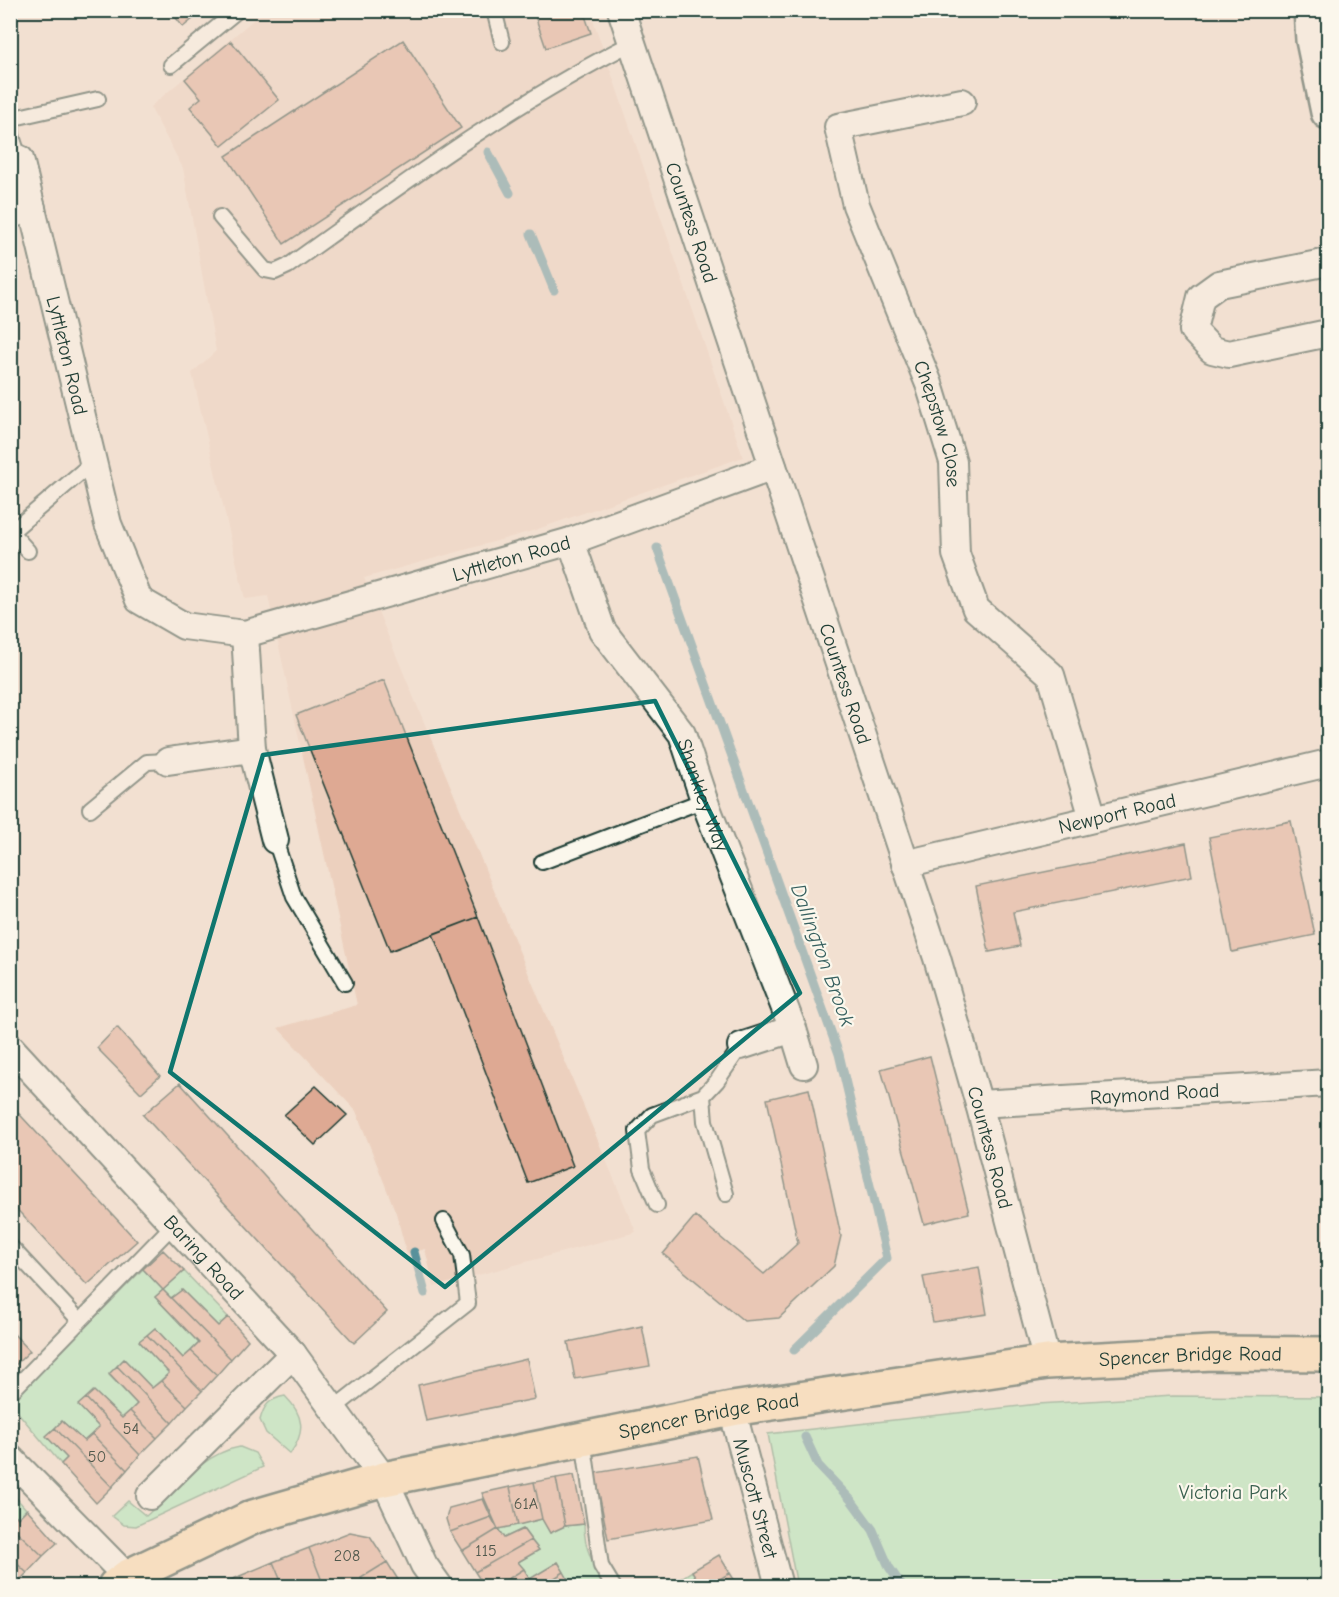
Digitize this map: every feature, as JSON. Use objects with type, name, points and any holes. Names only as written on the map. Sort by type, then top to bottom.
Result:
[{"type":"main road","name":"Spencer Bridge Road","points":[[121,1582],[254,1517],[384,1479],[732,1409],[1047,1362],[1212,1353],[1329,1354]]},
{"type":"street","name":"Countess Road","points":[[621,10],[937,958],[979,1104],[1047,1362]]},
{"type":"street","points":[[1311,10],[1314,40],[1329,112]]},
{"type":"street","name":"Chepstow Close","points":[[962,102],[838,127],[856,206],[929,384],[953,462],[956,554],[976,609],[1051,675],[1093,818]]},
{"type":"street","name":"Lyttleton Road","points":[[15,159],[21,212],[93,462],[108,524],[139,600],[184,626],[245,634],[571,541],[773,467]]},
{"type":"street","points":[[1329,262],[1219,284],[1201,297],[1193,330],[1212,351],[1229,354],[1329,333]]},
{"type":"street","name":"Shankley Way","points":[[571,541],[602,630],[682,734],[704,800],[793,1029],[804,1065]]},
{"type":"street","points":[[245,634],[252,749],[275,840]]},
{"type":"street","points":[[168,761],[252,749]]},
{"type":"street","name":"Newport Road","points":[[905,864],[1329,763]]},
{"type":"street","points":[[741,1046],[793,1029]]},
{"type":"street","name":"Baring Road","points":[[10,1047],[175,1223],[293,1354],[384,1479],[424,1565],[439,1587]]},
{"type":"street","name":"Raymond Road","points":[[979,1104],[1329,1083]]},
{"type":"street","points":[[150,1496],[293,1354]]},
{"type":"street","name":"Muscott Street","points":[[732,1409],[779,1587]]},
{"type":"street","points":[[10,1458],[121,1582]]},
{"type":"lane","points":[[171,65],[238,10]]},
{"type":"lane","points":[[494,10],[502,42]]},
{"type":"lane","points":[[219,217],[265,270],[275,272],[288,266],[482,129],[566,76],[632,43]]},
{"type":"lane","points":[[15,159],[11,123],[14,118],[98,99]]},
{"type":"lane","points":[[28,551],[11,532],[93,462]]},
{"type":"lane","points":[[90,809],[147,762],[168,761]]},
{"type":"lane","points":[[542,862],[704,800]]},
{"type":"lane","points":[[275,840],[294,897],[345,983]]},
{"type":"lane","points":[[657,1204],[642,1169],[637,1131],[652,1115],[703,1096],[717,1081],[741,1046]]},
{"type":"lane","points":[[703,1096],[705,1121],[726,1194]]},
{"type":"lane","points":[[333,1409],[468,1303],[462,1255],[444,1221]]},
{"type":"lane","points":[[10,1393],[175,1223]]},
{"type":"lane","points":[[10,1246],[80,1321]]},
{"type":"lane","points":[[582,1439],[601,1566],[613,1587]]},
{"type":"highlighted area","points":[[655,701],[800,993],[445,1287],[170,1072],[263,755]]},
{"type":"shaded area","points":[[264,11],[590,11],[743,457],[532,531],[364,578],[636,1232],[434,1287],[425,1249],[407,1254],[396,1213],[356,1111],[278,1028],[357,1005],[268,596],[245,599],[192,373],[216,351],[183,168],[150,107]]},
{"type":"green space","points":[[143,1269],[163,1290],[155,1297],[199,1343],[183,1358],[155,1328],[140,1341],[169,1373],[152,1388],[124,1359],[109,1375],[137,1404],[122,1418],[93,1391],[79,1405],[99,1427],[84,1441],[62,1421],[47,1436],[67,1458],[61,1464],[10,1403]]},
{"type":"green space","points":[[184,1271],[228,1317],[218,1326],[182,1290],[171,1298],[163,1290]]},
{"type":"green space","points":[[285,1396],[296,1410],[301,1424],[299,1438],[290,1454],[266,1433],[260,1420],[268,1404]]},
{"type":"green space","name":"Victoria Park","points":[[1172,1396],[1328,1397],[1328,1586],[797,1586],[768,1434],[1038,1404]]},
{"type":"green space","points":[[240,1447],[255,1453],[263,1467],[136,1526],[124,1525],[112,1516],[128,1501],[146,1516],[201,1465],[226,1451]]},
{"type":"green space","points":[[11,1492],[26,1509],[18,1518],[11,1510]]},
{"type":"green space","points":[[542,1519],[550,1533],[565,1526],[584,1524],[590,1556],[607,1586],[561,1586],[569,1581],[558,1562],[530,1579],[518,1562],[539,1550],[523,1529],[504,1538],[498,1529]]},
{"type":"green space","points":[[692,1571],[698,1581],[688,1586],[669,1586]]},
{"type":"building","points":[[170,10],[204,10],[183,27]]},
{"type":"building","points":[[533,10],[583,10],[591,33],[546,48]]},
{"type":"building","points":[[403,40],[461,128],[284,244],[226,156]]},
{"type":"building","points":[[231,41],[279,100],[222,146],[190,107],[201,98],[185,79]]},
{"type":"building","points":[[384,680],[478,917],[390,951],[296,715]]},
{"type":"building","points":[[1291,821],[1315,935],[1232,952],[1209,837]]},
{"type":"building","points":[[1328,833],[1328,854],[1324,834]]},
{"type":"building","points":[[1186,843],[1192,876],[1013,912],[1020,946],[989,952],[976,886]]},
{"type":"building","points":[[478,917],[573,1166],[528,1183],[433,934]]},
{"type":"building","points":[[117,1027],[160,1076],[141,1093],[97,1048]]},
{"type":"building","points":[[930,1056],[969,1213],[924,1224],[881,1069]]},
{"type":"building","points":[[180,1083],[387,1312],[354,1343],[143,1115]]},
{"type":"building","points":[[316,1086],[347,1115],[315,1145],[284,1115]]},
{"type":"building","points":[[809,1089],[841,1236],[834,1266],[779,1318],[744,1321],[663,1254],[695,1216],[764,1274],[798,1243],[767,1099]]},
{"type":"building","points":[[10,1104],[137,1241],[87,1285],[10,1202]]},
{"type":"building","points":[[163,1250],[184,1271],[163,1290],[143,1269]]},
{"type":"building","points":[[979,1267],[987,1314],[933,1322],[923,1277]]},
{"type":"building","points":[[163,1290],[231,1359],[217,1375],[191,1351],[199,1343],[155,1297]]},
{"type":"building","points":[[182,1290],[218,1326],[228,1317],[248,1340],[231,1359],[171,1298]]},
{"type":"building","points":[[642,1326],[650,1366],[575,1379],[568,1342]]},
{"type":"building","points":[[155,1328],[183,1358],[191,1351],[217,1375],[202,1391],[147,1335]]},
{"type":"building","points":[[10,1330],[30,1351],[10,1370]]},
{"type":"building","points":[[147,1335],[202,1391],[187,1406],[161,1381],[169,1373],[139,1341]]},
{"type":"building","points":[[124,1359],[152,1388],[161,1381],[187,1406],[172,1423],[117,1366]]},
{"type":"building","points":[[527,1359],[535,1399],[426,1421],[418,1385]]},
{"type":"building","points":[[117,1366],[172,1423],[157,1438],[130,1411],[137,1404],[109,1374]]},
{"type":"building","points":[[94,1391],[122,1418],[130,1411],[157,1438],[140,1455],[86,1398]]},
{"type":"building","points":[[86,1398],[140,1455],[127,1470],[92,1434],[99,1427],[78,1405]]},
{"type":"building","points":[[62,1421],[84,1441],[92,1434],[127,1470],[112,1487],[55,1428]]},
{"type":"building","points":[[55,1428],[112,1487],[96,1503],[61,1464],[67,1458],[46,1436]]},
{"type":"building","points":[[698,1456],[713,1520],[608,1539],[595,1473]]},
{"type":"building","points":[[574,1475],[584,1524],[565,1526],[556,1478]]},
{"type":"building","points":[[556,1478],[565,1526],[550,1533],[542,1519],[534,1482]]},
{"type":"building","points":[[534,1482],[542,1519],[518,1525],[510,1487]]},
{"type":"building","points":[[510,1487],[518,1525],[498,1529],[482,1493]]},
{"type":"building","points":[[483,1499],[491,1517],[450,1532],[446,1519],[449,1508]]},
{"type":"building","points":[[27,1509],[57,1543],[43,1556],[10,1525],[10,1510],[18,1518]]},
{"type":"building","points":[[491,1517],[498,1529],[462,1551],[450,1532]]},
{"type":"building","points":[[10,1525],[43,1556],[27,1573],[10,1557]]},
{"type":"building","points":[[498,1529],[504,1538],[523,1529],[531,1540],[475,1572],[462,1551]]},
{"type":"building","points":[[350,1532],[370,1536],[387,1562],[361,1578],[366,1586],[324,1586],[309,1548]]},
{"type":"building","points":[[531,1540],[539,1550],[518,1562],[524,1569],[497,1586],[484,1586],[475,1572]]},
{"type":"building","points":[[309,1548],[324,1586],[283,1586],[273,1562]]},
{"type":"building","points":[[719,1555],[730,1573],[708,1586],[688,1586],[698,1581],[692,1571]]},
{"type":"building","points":[[10,1557],[27,1573],[14,1586],[10,1586]]},
{"type":"building","points":[[273,1562],[283,1586],[245,1586],[240,1576]]},
{"type":"building","points":[[387,1562],[402,1586],[366,1586],[361,1578]]},
{"type":"building","points":[[558,1562],[564,1572],[542,1586],[497,1586],[524,1569],[530,1579]]},
{"type":"building","points":[[564,1572],[569,1581],[561,1586],[542,1586]]},
{"type":"building","points":[[730,1573],[738,1586],[708,1586]]},
{"type":"building","points":[[240,1576],[245,1586],[220,1586],[220,1585]]},
{"type":"waterway","name":"Dallington Brook","points":[[488,152],[510,193]]},
{"type":"waterway","name":"Dallington Brook","points":[[531,234],[554,290]]},
{"type":"waterway","name":"Dallington Brook","points":[[657,548],[839,1054],[887,1258],[794,1350]]},
{"type":"waterway","points":[[414,1252],[425,1293]]},
{"type":"waterway","name":"Dallington Brook","points":[[805,1437],[818,1465],[851,1500],[873,1530],[889,1567],[902,1586]]}]
